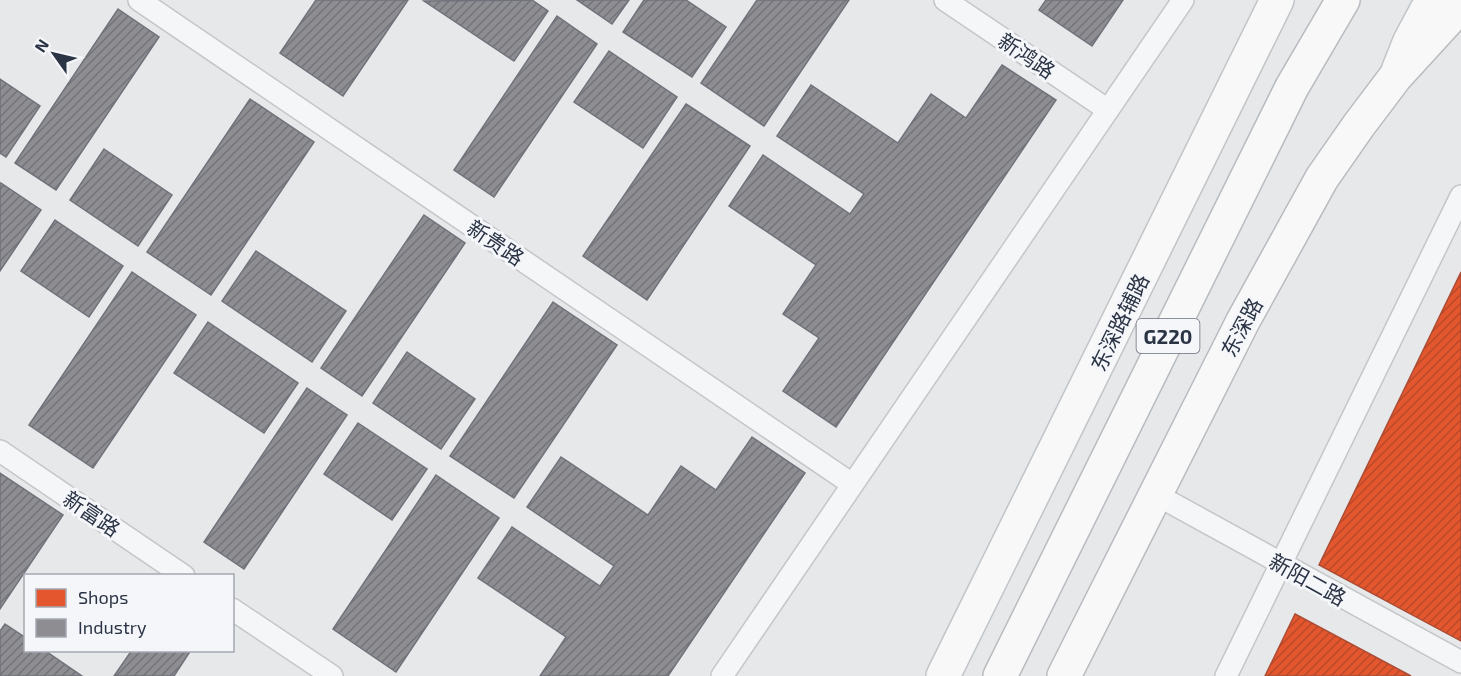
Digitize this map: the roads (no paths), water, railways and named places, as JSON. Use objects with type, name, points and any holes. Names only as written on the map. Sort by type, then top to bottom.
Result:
[{"type":"main road","name":"东深路辅路","points":[[943,676],[1277,0]]},
{"type":"main road","name":"G220","points":[[1000,676],[1292,87],[1343,0]]},
{"type":"main road","points":[[1396,76],[1410,41],[1432,0]]},
{"type":"main road","name":"东深路","points":[[1064,676],[1243,321],[1322,178],[1396,76],[1461,5]]},
{"type":"main road","points":[[976,676],[1032,611]]},
{"type":"street","name":"新贵路","points":[[139,0],[852,484]]},
{"type":"street","name":"新鸿路","points":[[945,0],[1108,110]]},
{"type":"street","points":[[722,676],[1183,0]]},
{"type":"street","points":[[1226,676],[1461,196]]},
{"type":"street","name":"新富路","points":[[0,451],[181,574]]},
{"type":"street","name":"新阳二路","points":[[1155,494],[1461,662]]},
{"type":"street","points":[[234,610],[332,676]]}]
